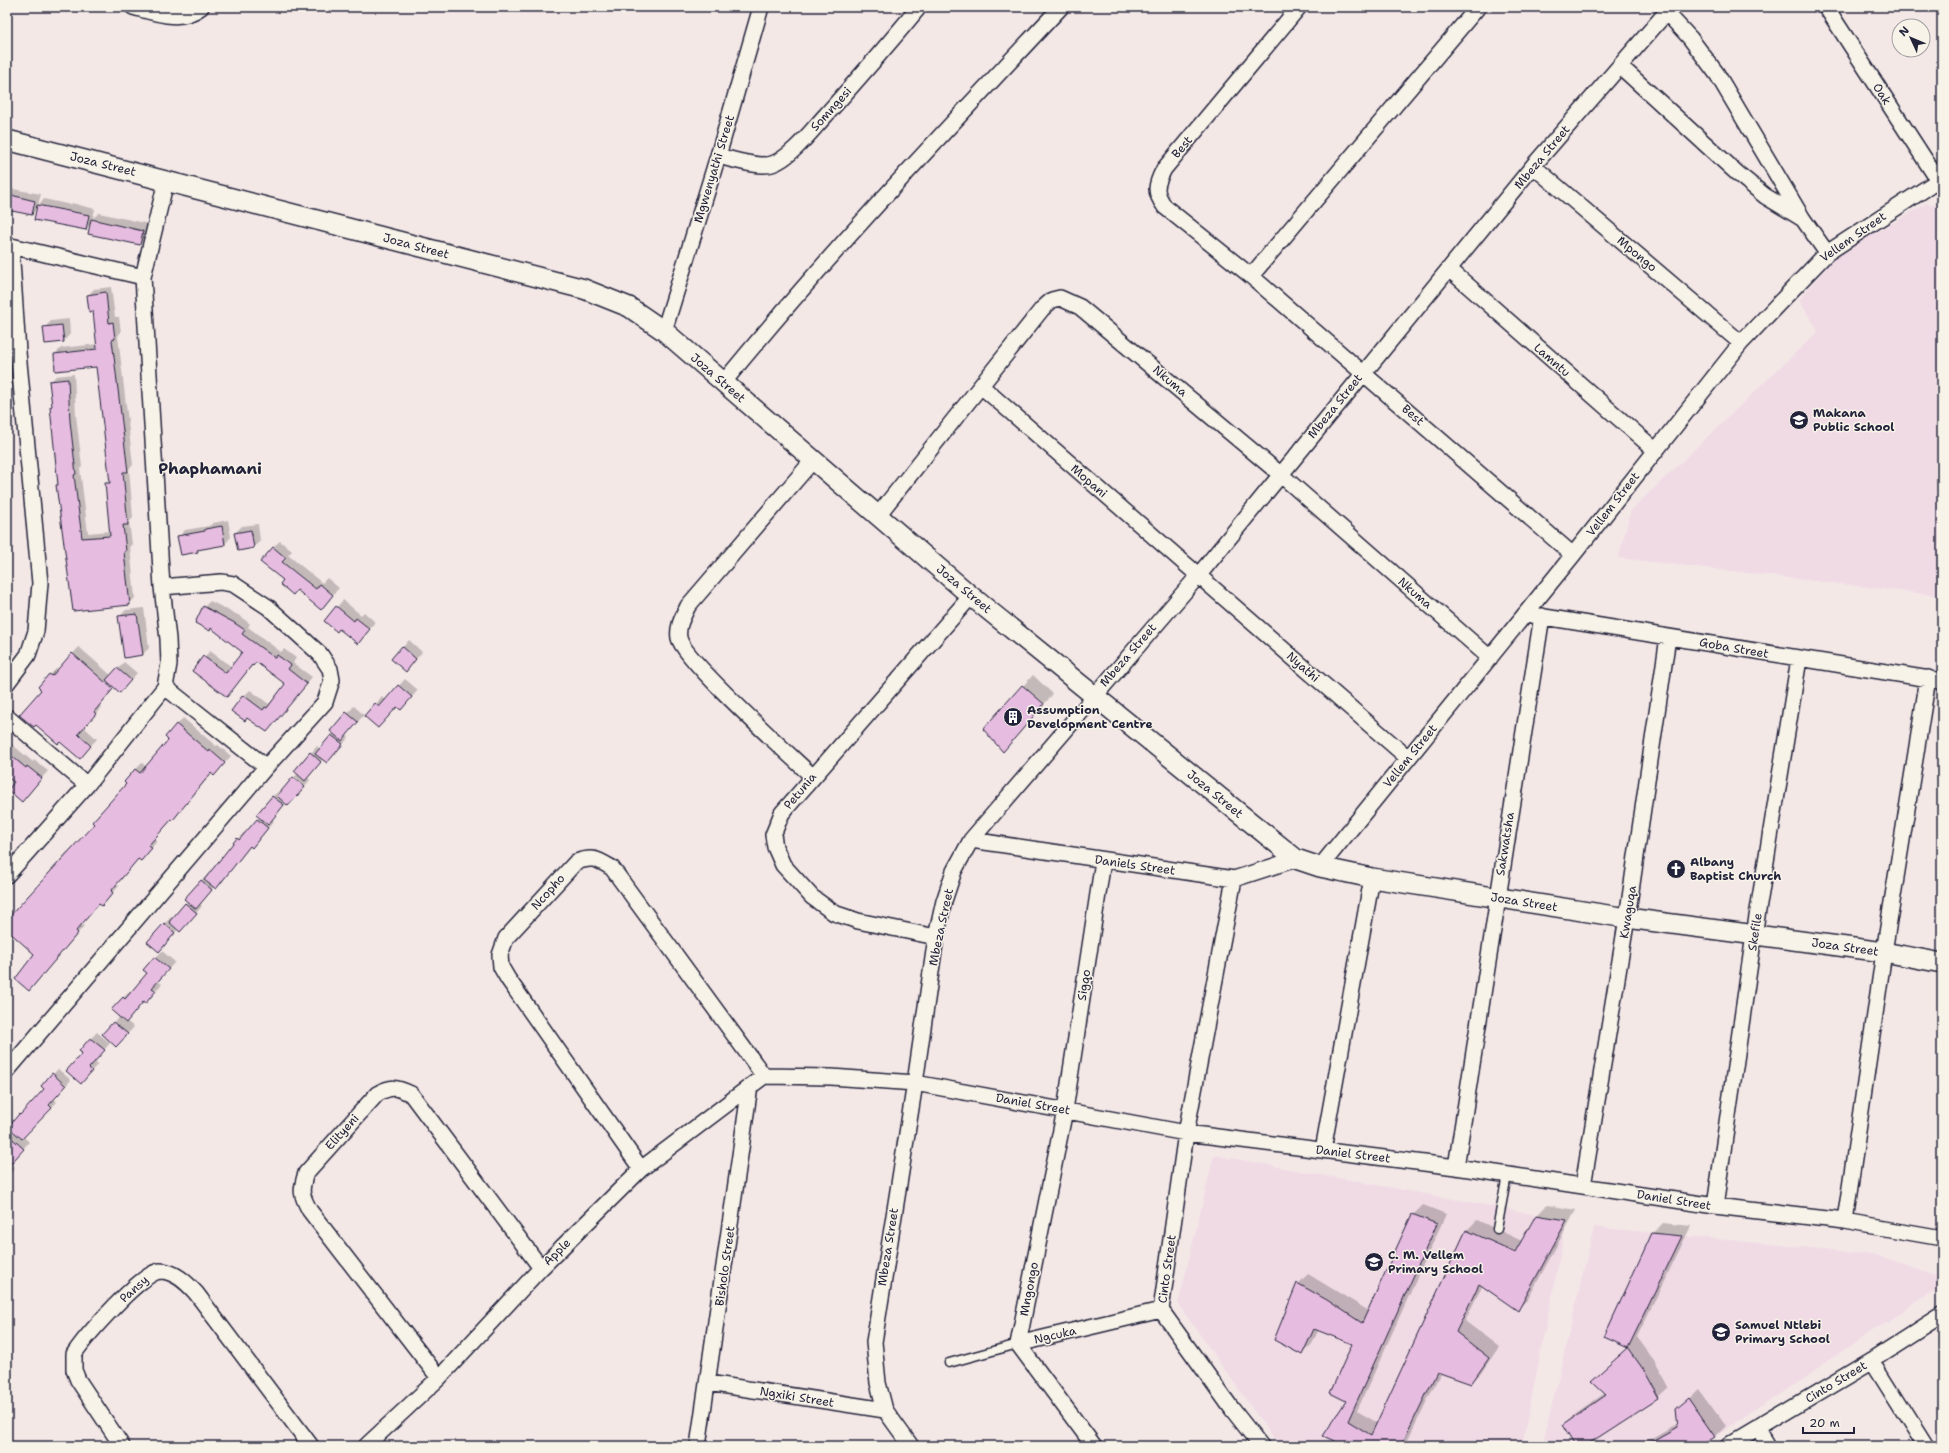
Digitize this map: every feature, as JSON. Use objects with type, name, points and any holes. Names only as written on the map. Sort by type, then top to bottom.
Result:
[{"type":"street","points":[[133,7],[173,16],[186,16],[201,7]]},
{"type":"street","name":"Mgwenyathi Street","points":[[664,331],[718,156],[761,7]]},
{"type":"street","name":"Somngesi","points":[[718,156],[763,165],[772,164],[782,159],[811,131],[920,7]]},
{"type":"street","points":[[723,383],[783,310],[968,106],[1061,7]]},
{"type":"street","name":"Best","points":[[1299,7],[1164,169],[1157,182],[1157,196],[1165,208],[1251,276],[1573,555]]},
{"type":"street","points":[[1251,276],[1478,7]]},
{"type":"street","name":"Oak","points":[[1826,7],[1941,182]]},
{"type":"street","points":[[1669,9],[1717,74],[1803,219],[1827,253]]},
{"type":"street","name":"Mbeza Street","points":[[911,1446],[885,1410],[878,1383],[874,1342],[915,1083],[936,937],[944,901],[954,871],[971,840],[1093,696],[1198,576],[1363,372],[1533,166],[1669,9]]},
{"type":"street","points":[[1620,66],[1737,173],[1765,196],[1803,219]]},
{"type":"street","name":"Joza Street","points":[[7,140],[584,289],[629,307],[664,331],[971,596],[1296,859],[1320,867],[1372,878],[1627,918],[1884,952],[1942,963]]},
{"type":"street","name":"Mpongo","points":[[1533,166],[1741,343]]},
{"type":"street","points":[[7,875],[87,785],[165,687],[169,664],[162,587],[143,277],[166,180]]},
{"type":"street","name":"Vellem Street","points":[[1320,867],[1573,555],[1741,343],[1827,253],[1941,182]]},
{"type":"street","points":[[7,683],[28,655],[36,631],[40,583],[9,245],[143,277]]},
{"type":"street","name":"Lamntu","points":[[1449,269],[1655,450]]},
{"type":"street","name":"Nkuma","points":[[878,515],[1042,309],[1052,300],[1060,298],[1067,300],[1086,312],[1280,474],[1490,658]]},
{"type":"street","name":"Mopani","points":[[981,386],[1198,576]]},
{"type":"street","points":[[813,777],[720,688],[696,661],[680,640],[679,624],[688,606],[814,459]]},
{"type":"street","name":"Nyathi","points":[[1198,576],[1408,758]]},
{"type":"street","points":[[10,1061],[266,767],[325,702],[332,680],[330,669],[320,654],[309,643],[268,607],[233,584],[221,582],[162,587]]},
{"type":"street","name":"Petunia","points":[[936,937],[858,921],[834,913],[812,897],[783,865],[775,847],[773,835],[782,813],[971,596]]},
{"type":"street","name":"Goba Street","points":[[1525,614],[1799,659],[1935,679]]},
{"type":"street","name":"Sakwatsha","points":[[1456,1167],[1542,616]]},
{"type":"street","name":"Kwaguqa","points":[[1583,1186],[1627,918],[1668,637]]},
{"type":"street","name":"Skefile","points":[[1715,1206],[1754,935],[1799,659]]},
{"type":"street","points":[[1845,1221],[1884,952],[1935,679]]},
{"type":"street","points":[[165,687],[266,767]]},
{"type":"street","points":[[7,717],[87,785]]},
{"type":"street","name":"Daniels Street","points":[[971,840],[1104,861],[1234,879],[1296,859]]},
{"type":"street","name":"Ncopho","points":[[641,1169],[501,967],[500,955],[506,938],[576,862],[588,858],[599,860],[612,868],[764,1076]]},
{"type":"street","name":"Sigqo","points":[[1065,1110],[1104,861]]},
{"type":"street","points":[[1323,1150],[1372,878]]},
{"type":"street","name":"Cinto Street","points":[[1234,879],[1186,1133],[1161,1310],[1232,1409],[1261,1446]]},
{"type":"street","name":"Daniel Street","points":[[764,1076],[915,1083],[1186,1133],[1456,1167],[1715,1206],[1845,1221],[1942,1238]]},
{"type":"street","name":"Apple","points":[[366,1446],[438,1378],[541,1268],[641,1169],[764,1076]]},
{"type":"street","name":"Bisholo Street","points":[[698,1446],[750,1086]]},
{"type":"street","name":"Elityeni","points":[[438,1378],[310,1211],[302,1197],[302,1186],[306,1173],[377,1094],[387,1088],[399,1088],[411,1094],[541,1268]]},
{"type":"street","name":"Mngongo","points":[[1018,1344],[1065,1110]]},
{"type":"street","name":"Pansy","points":[[122,1446],[78,1380],[74,1370],[74,1354],[109,1313],[141,1281],[160,1271],[178,1277],[196,1293],[311,1446]]},
{"type":"street","name":"Ngcuka","points":[[1018,1344],[1161,1310]]},
{"type":"street","name":"Cinto Street","points":[[1728,1446],[1872,1360],[1942,1315]]},
{"type":"street","points":[[1018,1344],[1094,1446]]},
{"type":"street","points":[[1872,1360],[1926,1446]]},
{"type":"street","name":"Ngxiki Street","points":[[708,1383],[885,1410]]},
{"type":"street","points":[[1758,1428],[1769,1446]]},
{"type":"lane","points":[[1497,1229],[1507,1175]]},
{"type":"lane","name":"Ngcuka","points":[[949,1363],[1018,1344]]},
{"type":"shaded area","name":"Makana Public School","points":[[1927,203],[1942,207],[1942,596],[1618,558],[1631,510],[1818,331],[1799,300],[1834,257]]},
{"type":"shaded area","name":"C. M. Vellem Primary School","points":[[1214,1155],[1567,1220],[1522,1446],[1279,1446],[1178,1304]]},
{"type":"shaded area","name":"Samuel Ntlebi Primary School","points":[[1594,1227],[1873,1254],[1942,1276],[1942,1285],[1701,1446],[1542,1446]]},
{"type":"building","points":[[11,195],[35,201],[32,215],[7,210]]},
{"type":"building","points":[[37,205],[89,215],[86,230],[34,220]]},
{"type":"building","points":[[91,219],[143,231],[140,245],[88,234]]},
{"type":"building","points":[[106,292],[109,323],[113,322],[115,339],[112,340],[128,472],[123,472],[128,525],[123,525],[126,551],[124,552],[130,605],[73,611],[56,485],[58,485],[50,407],[52,406],[49,381],[68,379],[70,421],[76,474],[74,475],[82,538],[110,536],[105,483],[110,483],[96,367],[55,371],[54,354],[97,349],[93,311],[89,312],[87,295]]},
{"type":"building","points":[[62,325],[64,342],[45,344],[43,327]]},
{"type":"building","points":[[222,526],[225,545],[197,550],[198,552],[181,555],[177,536]]},
{"type":"building","points":[[251,530],[254,548],[238,551],[234,533]]},
{"type":"building","points":[[273,547],[286,558],[282,562],[316,589],[320,584],[333,595],[321,610],[297,590],[293,595],[280,584],[283,580],[260,562]]},
{"type":"building","points":[[203,606],[245,630],[242,634],[275,658],[277,655],[291,665],[288,669],[307,684],[267,732],[247,718],[245,721],[231,711],[243,695],[263,710],[265,707],[267,708],[285,684],[256,662],[227,697],[192,671],[203,656],[226,673],[242,652],[211,628],[210,631],[195,623]]},
{"type":"building","points":[[336,606],[354,621],[356,618],[370,629],[358,644],[339,629],[337,632],[324,621]]},
{"type":"building","points":[[137,614],[143,655],[124,658],[118,616]]},
{"type":"building","points":[[402,646],[416,659],[406,672],[391,659]]},
{"type":"building","points":[[72,653],[113,689],[94,712],[96,714],[78,734],[91,746],[80,759],[60,742],[58,744],[36,725],[34,727],[19,715],[41,690],[38,687],[49,674],[52,676]]},
{"type":"building","points":[[117,668],[131,680],[120,693],[106,680]]},
{"type":"building","points":[[398,685],[412,697],[401,710],[397,707],[378,728],[364,716],[375,703],[379,707]]},
{"type":"building","name":"Assumption Development Centre","points":[[1022,685],[1044,704],[1003,752],[983,729]]},
{"type":"building","points":[[346,712],[358,722],[342,741],[330,731]]},
{"type":"building","points":[[176,724],[209,752],[210,750],[225,763],[214,776],[211,773],[173,820],[172,819],[148,846],[152,848],[141,861],[138,859],[111,891],[113,893],[102,906],[99,904],[76,931],[78,933],[29,991],[15,979],[34,954],[7,930],[7,919],[94,824],[92,822],[126,784],[124,782],[135,769],[140,773],[168,740],[165,737]]},
{"type":"building","points":[[331,735],[343,744],[327,763],[315,754]]},
{"type":"building","points":[[7,752],[26,768],[27,766],[42,778],[22,802],[8,790],[14,782],[7,777]]},
{"type":"building","points":[[310,752],[321,762],[305,781],[294,771]]},
{"type":"building","points":[[293,777],[305,787],[288,806],[277,796]]},
{"type":"building","points":[[272,796],[284,805],[268,825],[256,815]]},
{"type":"building","points":[[257,819],[268,828],[252,848],[250,846],[216,889],[204,880],[237,838],[239,840]]},
{"type":"building","points":[[201,880],[212,890],[196,909],[184,899]]},
{"type":"building","points":[[185,903],[197,913],[180,932],[169,922]]},
{"type":"building","points":[[164,923],[175,933],[159,952],[147,942]]},
{"type":"building","points":[[154,957],[169,969],[152,988],[156,991],[145,1004],[143,1002],[126,1023],[111,1010],[123,997],[125,999],[147,973],[143,970]]},
{"type":"building","points":[[113,1022],[128,1034],[116,1047],[102,1034]]},
{"type":"building","points":[[90,1038],[105,1050],[89,1068],[92,1071],[81,1084],[66,1071],[82,1053],[79,1051]]},
{"type":"building","points":[[52,1073],[66,1086],[49,1105],[52,1108],[22,1139],[8,1127],[44,1089],[41,1086]]},
{"type":"building","points":[[7,1134],[24,1149],[7,1168]]},
{"type":"building","points":[[1412,1214],[1437,1224],[1348,1421],[1371,1435],[1466,1230],[1515,1252],[1536,1215],[1567,1220],[1518,1311],[1479,1284],[1456,1332],[1489,1358],[1471,1384],[1437,1372],[1401,1446],[1346,1446],[1323,1436],[1346,1401],[1330,1393],[1352,1344],[1314,1329],[1302,1355],[1274,1340],[1297,1283],[1327,1300],[1362,1323]]},
{"type":"building","points":[[1652,1233],[1682,1236],[1628,1348],[1604,1337]]},
{"type":"building","points":[[1628,1348],[1643,1369],[1659,1398],[1585,1446],[1576,1446],[1563,1425],[1606,1395],[1591,1381]]},
{"type":"building","points":[[1688,1398],[1715,1437],[1700,1446],[1645,1446],[1677,1428],[1675,1409]]},
{"type":"place","name":"Makana Public School","points":[[1799,420]]},
{"type":"place","name":"Assumption Development Centre","points":[[1013,717]]},
{"type":"place","name":"Albany Baptist Church","points":[[1676,869]]},
{"type":"place","name":"C. M. Vellem Primary School","points":[[1374,1262]]},
{"type":"place","name":"Samuel Ntlebi Primary School","points":[[1721,1332]]},
{"type":"district","name":"Phaphamani","points":[[210,468]]}]
